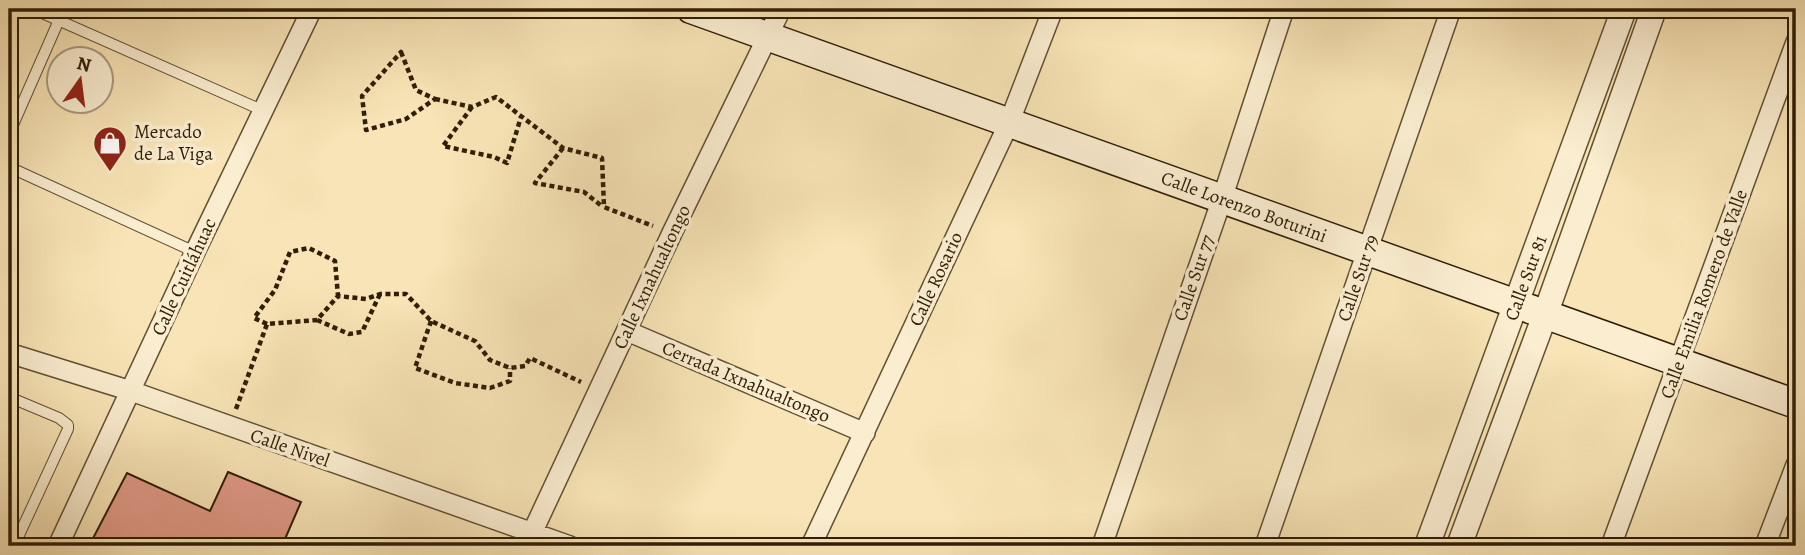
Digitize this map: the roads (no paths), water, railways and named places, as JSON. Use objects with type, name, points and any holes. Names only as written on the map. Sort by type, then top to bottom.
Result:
[{"type":"main road","name":"Calle Lorenzo Boturini","points":[[691,9],[1796,404]]},
{"type":"street","name":"Calle Cuitláhuac","points":[[58,546],[312,9]]},
{"type":"street","name":"Calle Ixnahualtongo","points":[[529,540],[672,233],[781,9]]},
{"type":"street","name":"Calle Rosario","points":[[811,546],[1009,122],[1053,9]]},
{"type":"street","name":"Calle Sur 77","points":[[1102,546],[1222,199],[1284,9]]},
{"type":"street","name":"Calle Sur 79","points":[[1265,546],[1451,9]]},
{"type":"street","name":"Calle Sur 81","points":[[1427,546],[1624,9]]},
{"type":"street","name":"Calle Sur 81","points":[[1460,546],[1654,9]]},
{"type":"street","name":"Calle Emilia Romero de Valle","points":[[1611,546],[1796,42]]},
{"type":"street","name":"Cerrada Ixnahualtongo","points":[[627,331],[865,433]]},
{"type":"street","name":"Calle Nivel","points":[[9,353],[131,391],[229,426],[529,540],[570,546]]},
{"type":"street","points":[[1765,546],[1796,465]]},
{"type":"lane","points":[[33,9],[264,111]]},
{"type":"lane","points":[[9,134],[59,20],[68,9]]},
{"type":"lane","points":[[9,167],[195,252]]},
{"type":"lane","points":[[9,397],[68,425],[14,546]]},
{"type":"place","name":"Mercado de La Viga","points":[[110,173]]}]
